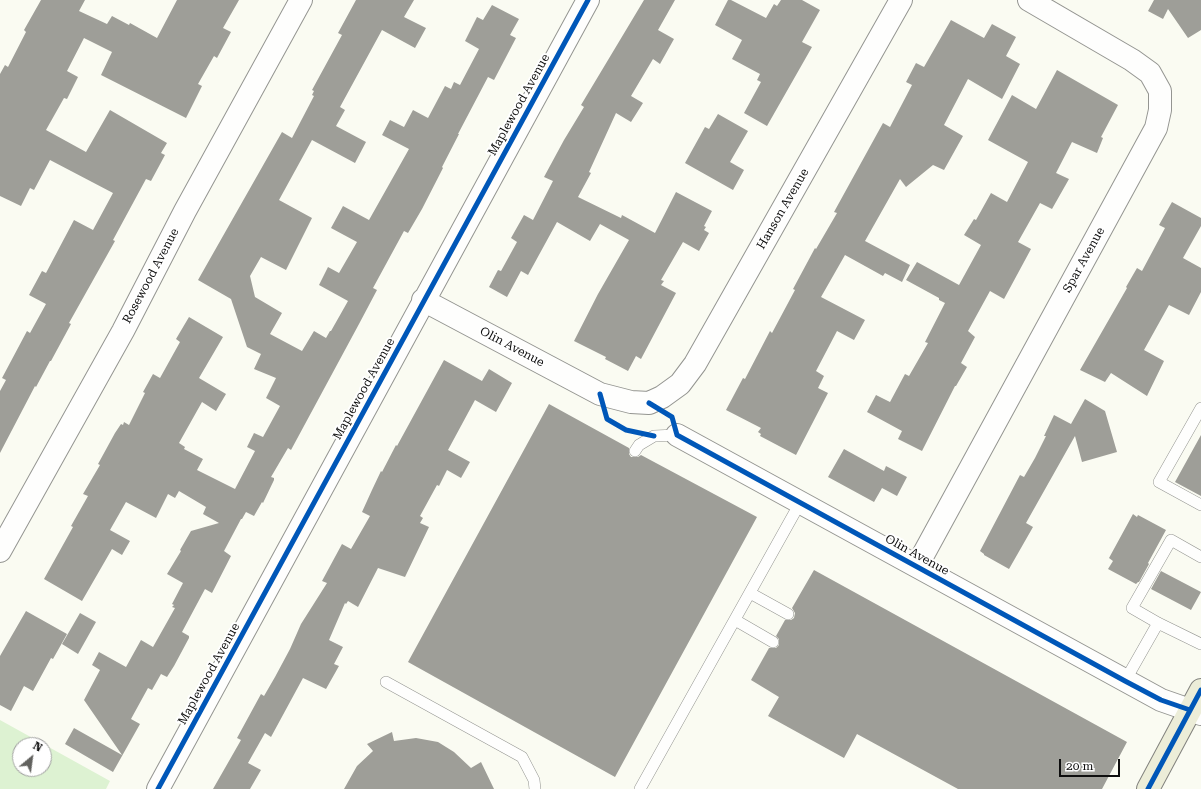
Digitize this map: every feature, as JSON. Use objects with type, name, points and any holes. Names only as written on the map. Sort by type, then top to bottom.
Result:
[{"type":"main road","points":[[1148,789],[1195,712],[1201,690]]},
{"type":"street","name":"Rosewood Avenue","points":[[0,551],[112,351],[185,211],[301,0]]},
{"type":"street","name":"Maplewood Avenue","points":[[158,789],[423,300],[588,0]]},
{"type":"street","name":"Hanson Avenue","points":[[649,403],[662,398],[680,384],[695,364],[901,0]]},
{"type":"street","name":"Spar Avenue","points":[[917,566],[1156,128],[1160,110],[1160,91],[1150,73],[1132,60],[1029,0]]},
{"type":"street","name":"Olin Avenue","points":[[423,300],[600,394],[631,402],[649,403]]},
{"type":"street","name":"Olin Avenue","points":[[677,435],[1125,681],[1162,700],[1195,712]]},
{"type":"lane","points":[[1201,408],[1160,482],[1201,505]]},
{"type":"lane","points":[[635,451],[638,445],[654,436],[677,435]]},
{"type":"lane","points":[[640,789],[800,503]]},
{"type":"lane","points":[[1201,557],[1171,540],[1132,608],[1158,623],[1201,644]]},
{"type":"lane","points":[[750,593],[788,614]]},
{"type":"lane","points":[[735,620],[773,642]]},
{"type":"lane","points":[[1125,681],[1158,623]]},
{"type":"lane","points":[[386,682],[522,757],[534,780],[535,789]]},
{"type":"green space","points":[[0,720],[31,737],[12,737],[12,777],[52,777],[52,749],[110,781],[106,789],[0,789]]},
{"type":"building","points":[[41,0],[85,0],[79,11],[107,24],[112,16],[129,25],[130,23],[157,38],[177,0],[239,0],[223,28],[231,32],[217,58],[214,56],[198,84],[202,86],[186,118],[101,75],[112,52],[84,38],[67,71],[78,77],[67,99],[64,98],[46,130],[86,152],[110,110],[167,143],[161,153],[165,155],[151,181],[146,179],[113,240],[115,241],[69,323],[71,324],[36,387],[35,386],[0,453],[0,391],[6,380],[2,378],[27,331],[30,333],[46,304],[29,295],[42,271],[46,273],[74,220],[93,230],[113,193],[50,160],[34,190],[30,188],[21,206],[0,196],[0,74],[5,65],[8,67],[26,32],[24,30]]},
{"type":"building","points":[[356,0],[414,0],[404,17],[426,28],[415,48],[382,30],[340,107],[345,110],[336,126],[366,142],[355,163],[312,140],[279,200],[312,218],[286,270],[261,257],[250,276],[255,297],[282,313],[270,334],[302,351],[314,331],[326,338],[348,301],[319,285],[328,267],[339,273],[357,242],[331,228],[343,206],[369,220],[409,149],[382,135],[390,120],[404,127],[413,110],[428,118],[445,86],[451,89],[454,82],[460,85],[479,49],[465,41],[477,17],[483,20],[492,5],[519,19],[510,35],[516,38],[494,80],[488,77],[458,134],[422,209],[408,233],[404,231],[373,288],[377,290],[291,450],[288,448],[271,477],[274,478],[274,480],[263,503],[262,502],[254,516],[246,512],[241,519],[224,551],[231,556],[212,593],[205,589],[182,632],[189,636],[189,638],[174,666],[167,677],[161,674],[152,690],[148,688],[131,719],[140,724],[113,772],[65,744],[74,728],[122,755],[84,700],[100,670],[92,665],[99,652],[126,667],[141,640],[153,647],[175,608],[172,607],[174,605],[172,604],[183,583],[167,574],[191,531],[219,523],[203,514],[206,507],[179,491],[175,498],[168,494],[156,518],[126,502],[110,530],[130,541],[122,555],[112,549],[82,601],[44,579],[73,527],[71,526],[88,496],[83,494],[100,465],[98,464],[115,433],[124,422],[129,425],[145,393],[143,392],[153,374],[160,378],[180,342],[176,339],[189,317],[223,337],[199,378],[226,394],[216,411],[202,402],[179,443],[185,447],[184,449],[203,459],[197,470],[235,489],[255,451],[247,447],[254,433],[263,437],[280,406],[266,398],[276,378],[254,369],[261,354],[247,347],[231,299],[198,280],[282,132],[292,138],[314,96],[312,95],[314,91],[312,90],[342,35],[338,33]]},
{"type":"building","points":[[644,0],[675,0],[658,30],[674,39],[660,64],[653,59],[631,96],[643,103],[631,122],[616,113],[589,172],[591,173],[578,197],[621,218],[622,215],[655,233],[676,192],[712,211],[704,226],[706,227],[704,230],[709,233],[699,251],[683,242],[661,280],[664,281],[661,285],[676,293],[641,359],[636,356],[628,371],[605,359],[606,357],[574,341],[598,294],[629,240],[600,224],[590,241],[557,222],[528,275],[521,271],[507,297],[489,287],[498,270],[501,271],[517,242],[511,238],[524,215],[533,220],[553,181],[544,177],[584,107],[581,105]]},
{"type":"building","points":[[728,0],[731,0],[766,18],[774,4],[777,6],[781,0],[802,0],[820,10],[802,42],[812,47],[767,126],[744,113],[761,82],[757,80],[760,74],[732,59],[742,40],[715,25]]},
{"type":"building","points":[[1154,0],[1201,0],[1201,30],[1188,38],[1168,9],[1163,19],[1148,11]]},
{"type":"building","points":[[951,20],[984,38],[992,24],[1016,37],[1006,56],[1020,64],[1002,99],[968,79],[944,125],[963,136],[944,170],[933,165],[906,187],[900,179],[865,241],[910,265],[902,282],[885,273],[883,276],[845,255],[821,297],[865,320],[854,340],[837,331],[816,371],[824,376],[818,388],[828,393],[796,455],[760,436],[761,434],[758,432],[761,428],[726,410],[743,378],[745,379],[770,331],[772,333],[795,290],[793,289],[815,248],[816,249],[837,213],[834,212],[883,123],[890,127],[912,85],[906,82],[916,63],[924,67]]},
{"type":"building","points":[[1057,70],[1118,105],[1101,137],[1103,138],[1097,153],[1072,142],[1056,173],[1069,179],[1052,209],[1040,203],[1018,242],[1031,249],[1004,299],[990,291],[968,331],[975,337],[961,363],[967,367],[955,386],[922,451],[898,439],[902,431],[867,412],[876,395],[890,402],[905,374],[909,376],[928,343],[925,342],[945,303],[939,300],[939,298],[906,280],[917,262],[959,285],[981,245],[964,235],[974,219],[976,220],[991,193],[1007,202],[1028,162],[988,140],[1012,95],[1036,109]]},
{"type":"building","points":[[718,114],[748,131],[730,162],[744,170],[733,190],[685,163],[705,127],[709,129]]},
{"type":"building","points":[[1172,202],[1201,218],[1201,226],[1183,258],[1201,268],[1201,292],[1189,315],[1169,305],[1144,350],[1164,361],[1147,396],[1111,373],[1105,382],[1080,370],[1137,268],[1142,271],[1165,228],[1159,225]]},
{"type":"building","points":[[444,360],[482,381],[489,369],[512,383],[496,412],[475,400],[448,450],[470,462],[461,478],[447,470],[439,486],[437,485],[420,516],[423,518],[420,523],[429,527],[405,577],[378,568],[358,607],[348,601],[346,604],[345,603],[329,640],[343,647],[334,664],[339,666],[326,689],[303,678],[271,737],[265,733],[248,763],[261,770],[250,789],[213,789],[241,740],[237,738],[261,694],[264,696],[290,649],[301,624],[327,583],[322,581],[342,544],[351,549],[370,516],[362,512],[381,471],[382,472],[396,445],[397,446]]},
{"type":"building","points":[[1085,399],[1105,411],[1117,452],[1082,462],[1075,436],[1026,523],[1033,527],[1009,569],[984,555],[980,551],[1020,475],[1024,477],[1035,458],[1054,415],[1071,424]]},
{"type":"building","points":[[549,404],[629,448],[629,454],[631,457],[638,457],[641,455],[757,517],[615,777],[408,662]]},
{"type":"building","points":[[1201,435],[1201,496],[1175,482]]},
{"type":"building","points":[[844,449],[884,471],[886,466],[907,477],[897,496],[882,488],[874,502],[828,477]]},
{"type":"building","points":[[1133,514],[1137,517],[1138,515],[1166,530],[1139,582],[1136,584],[1108,569],[1113,561],[1109,558]]},
{"type":"building","points":[[814,570],[1127,742],[1102,789],[958,789],[857,734],[844,758],[768,716],[779,697],[751,680],[769,648],[776,648],[779,645],[779,639],[776,636],[785,620],[791,620],[794,618],[795,613],[792,608]]},
{"type":"building","points":[[1161,571],[1201,592],[1191,610],[1151,589]]},
{"type":"building","points":[[26,611],[67,634],[53,659],[51,658],[33,691],[24,686],[11,711],[0,705],[0,656]]},
{"type":"building","points":[[80,613],[96,622],[78,654],[62,644]]},
{"type":"building","points":[[392,732],[394,741],[416,738],[438,742],[454,752],[471,768],[481,762],[494,789],[344,789],[357,766],[373,751],[367,744]]},
{"type":"cycle path","points":[[158,789],[588,0]]},
{"type":"cycle path","points":[[600,394],[607,419],[626,430],[654,436]]},
{"type":"cycle path","points":[[649,403],[672,417],[677,435],[1125,681],[1161,700],[1190,710]]},
{"type":"cycle path","points":[[1148,789],[1201,690]]}]
